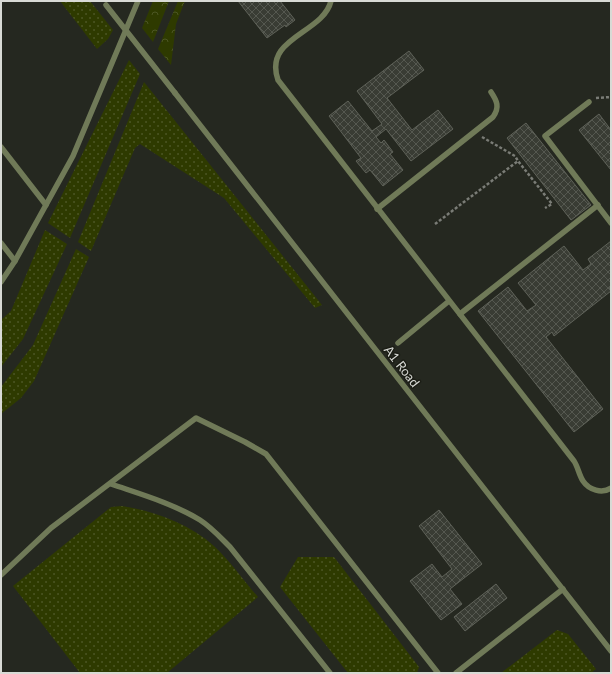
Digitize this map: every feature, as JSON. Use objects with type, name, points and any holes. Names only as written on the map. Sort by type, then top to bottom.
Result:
[{"type":"lane","points":[[1,282],[15,261],[73,156],[138,1]]},
{"type":"lane","points":[[331,1],[327,12],[283,48],[276,59],[275,71],[283,87],[574,461],[583,481],[593,490],[601,491],[611,488]]},
{"type":"lane","name":"A1 Road","points":[[105,3],[611,651]]},
{"type":"lane","points":[[377,208],[496,112],[498,104],[491,92]]},
{"type":"lane","points":[[589,102],[545,136],[611,223]]},
{"type":"lane","points":[[1,147],[46,205]]},
{"type":"lane","points":[[460,314],[598,205]]},
{"type":"lane","points":[[1,243],[15,261]]},
{"type":"lane","points":[[398,343],[450,302]]},
{"type":"lane","points":[[1,575],[52,528],[196,418],[266,454],[438,673]]},
{"type":"lane","points":[[110,484],[177,508],[200,520],[215,532],[230,547],[330,673]]},
{"type":"lane","points":[[456,673],[563,589]]},
{"type":"path","points":[[473,132],[515,156],[552,204],[546,208]]},
{"type":"path","points":[[436,224],[518,161]]},
{"type":"green space","points":[[60,1],[90,1],[113,30],[108,39],[97,49]]},
{"type":"green space","points":[[153,1],[169,1],[153,42],[142,28]]},
{"type":"green space","points":[[178,1],[185,1],[176,24],[171,65],[158,49]]},
{"type":"green space","points":[[129,60],[140,74],[70,238],[48,223]]},
{"type":"green space","points":[[144,82],[322,305],[315,308],[224,198],[140,144],[135,148],[91,251],[78,242]]},
{"type":"green space","points":[[45,230],[67,244],[23,339],[1,367],[1,320],[11,311]]},
{"type":"green space","points":[[76,249],[89,257],[34,381],[21,398],[1,414],[1,387],[33,345]]},
{"type":"green space","points":[[122,506],[159,515],[194,531],[214,546],[226,558],[258,597],[167,673],[80,673],[13,586],[111,507]]},
{"type":"green space","points":[[298,557],[334,557],[419,667],[417,673],[348,673],[280,587]]},
{"type":"green space","points":[[557,630],[568,634],[596,669],[591,673],[501,673]]},
{"type":"building","points":[[238,1],[280,1],[295,20],[286,27],[285,25],[267,38]]},
{"type":"building","points":[[409,51],[424,70],[387,98],[412,130],[438,110],[453,129],[411,161],[386,129],[376,137],[381,143],[384,140],[393,152],[390,154],[403,170],[383,186],[370,170],[366,173],[356,161],[361,158],[329,116],[348,101],[372,131],[382,124],[357,91]]},
{"type":"building","points":[[599,114],[611,130],[611,170],[579,130]]},
{"type":"building","points":[[526,123],[591,205],[571,220],[507,138]]},
{"type":"building","points":[[611,241],[611,287],[609,288],[611,291],[554,336],[552,332],[546,337],[603,409],[574,432],[478,311],[508,287],[527,311],[536,305],[518,283],[564,246],[583,270],[591,264],[588,259]]},
{"type":"building","points":[[439,510],[482,564],[450,589],[462,604],[441,620],[410,581],[432,564],[442,577],[452,569],[419,526]]},
{"type":"building","points":[[496,584],[507,598],[465,631],[454,617]]}]
